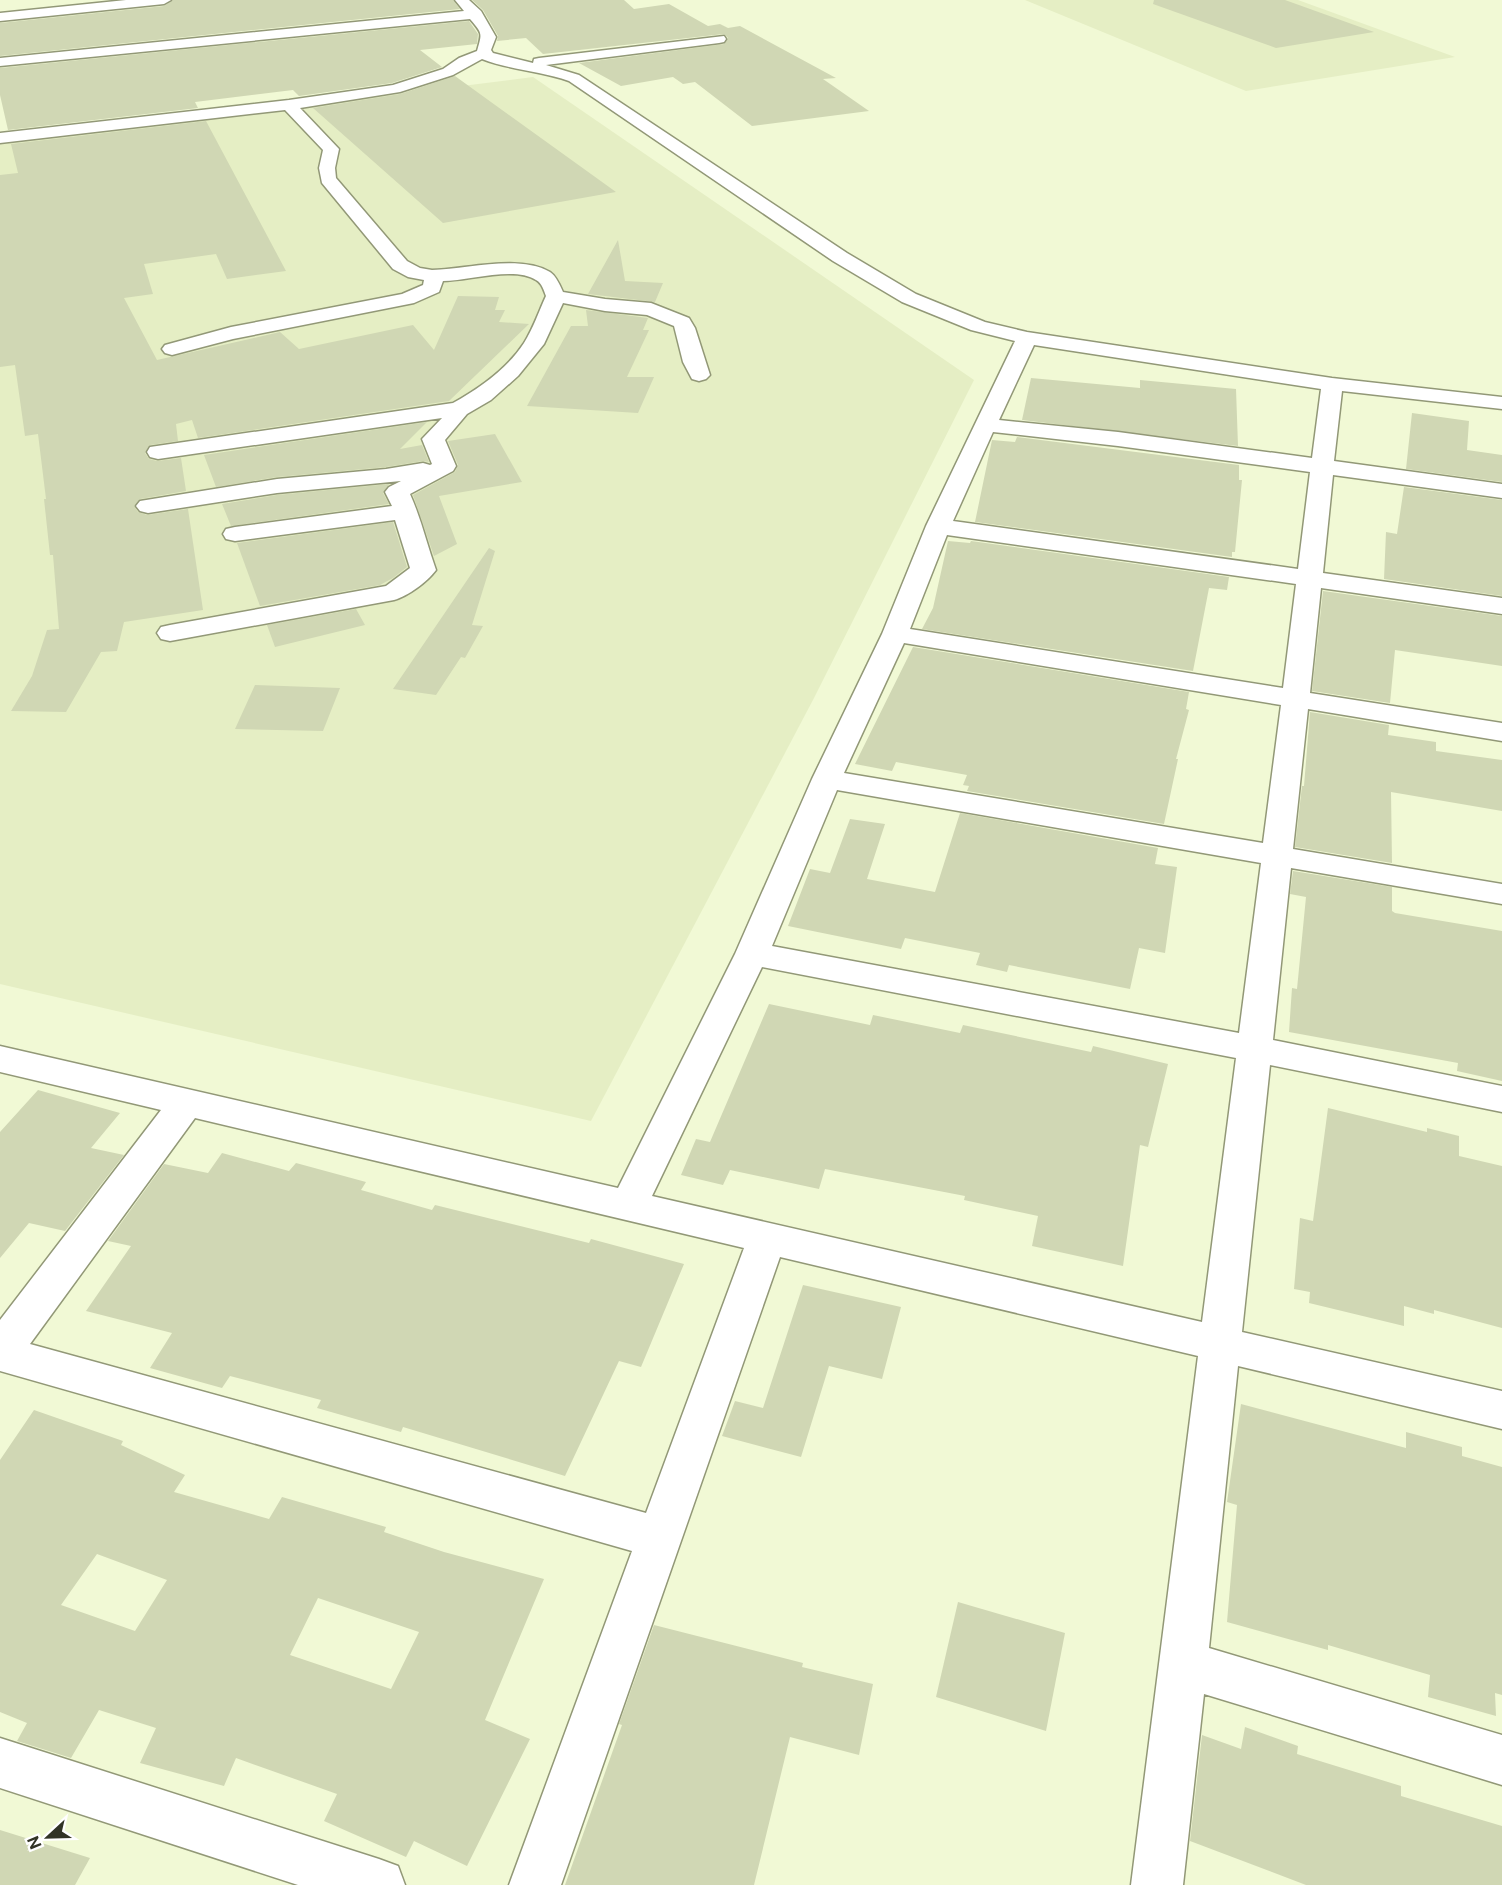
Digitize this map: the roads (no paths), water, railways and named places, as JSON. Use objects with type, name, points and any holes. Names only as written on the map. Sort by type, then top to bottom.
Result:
[{"type":"street","points":[[0,17],[164,0]]},
{"type":"street","points":[[462,0],[476,14],[489,33],[484,53]]},
{"type":"street","points":[[0,62],[476,14]]},
{"type":"street","points":[[519,64],[719,39]]},
{"type":"street","points":[[484,53],[491,58],[554,70],[574,78],[831,251],[909,298],[978,326],[1027,338],[1332,384],[1502,403]]},
{"type":"street","points":[[0,138],[289,105],[395,89],[448,72],[464,61],[484,53]]},
{"type":"street","points":[[289,105],[331,149],[327,168],[328,179],[400,266],[408,272],[435,276],[504,271],[529,272],[544,277],[556,296],[605,305],[651,309],[682,322],[689,341],[690,356],[699,375]]},
{"type":"street","points":[[172,349],[231,333],[407,299],[432,288],[435,276]]},
{"type":"street","points":[[158,452],[459,409],[483,395],[517,365],[534,344],[556,296]]},
{"type":"street","points":[[628,1206],[752,954],[827,779],[895,634],[938,526],[1027,338]]},
{"type":"street","points":[[1157,1885],[1332,384]]},
{"type":"street","points":[[445,466],[433,439],[450,423],[459,409]]},
{"type":"street","points":[[986,425],[1118,439],[1502,491]]},
{"type":"street","points":[[148,506],[277,486],[386,476],[445,466]]},
{"type":"street","points":[[170,633],[394,592],[423,570],[406,511],[397,492],[445,466]]},
{"type":"street","points":[[235,534],[406,511]]},
{"type":"street","points":[[938,526],[1502,606]]},
{"type":"street","points":[[895,634],[1502,732]]},
{"type":"street","points":[[827,779],[1502,894]]},
{"type":"street","points":[[752,954],[1255,1049],[1502,1100]]},
{"type":"street","points":[[0,1059],[1502,1410]]},
{"type":"street","points":[[186,1103],[0,1353],[660,1538]]},
{"type":"street","points":[[535,1885],[767,1239]]},
{"type":"street","points":[[1183,1664],[1502,1760]]},
{"type":"street","points":[[0,1763],[379,1885]]}]
